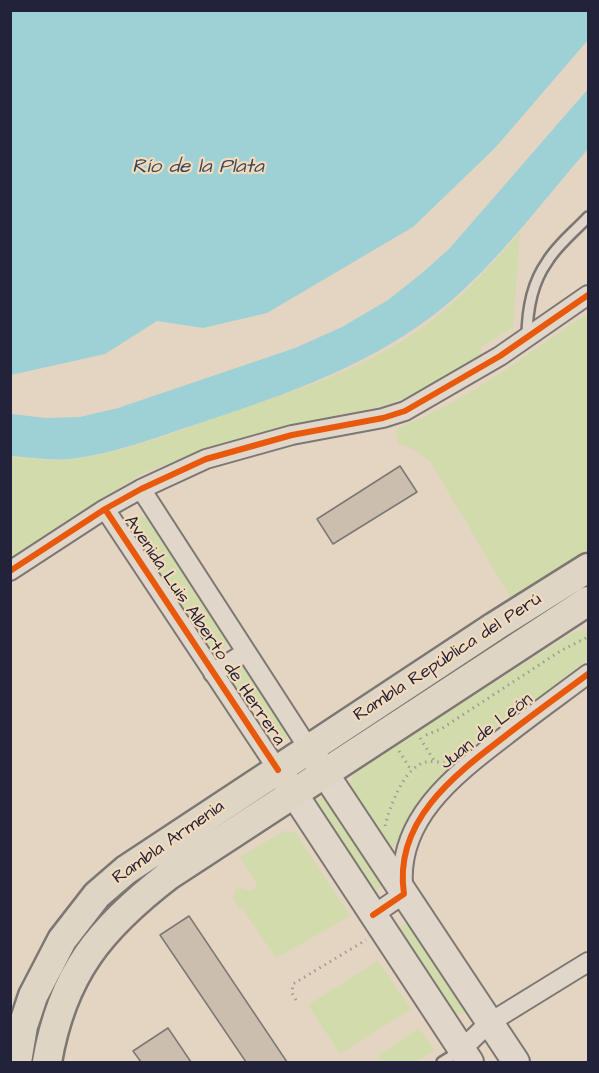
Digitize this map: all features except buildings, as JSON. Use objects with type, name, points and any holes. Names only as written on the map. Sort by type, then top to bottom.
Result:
[{"type":"main road","name":"Rambla República del Perú","points":[[309,749],[588,568]]},
{"type":"main road","name":"Rambla República del Perú","points":[[325,774],[588,601]]},
{"type":"main road","name":"Rambla Armenia","points":[[17,1062],[22,1026],[33,996],[62,940],[98,895],[126,870],[309,749]]},
{"type":"main road","name":"Avenida Luis Alberto de Herrera","points":[[309,749],[516,1062]]},
{"type":"main road","name":"Avenida Luis Alberto de Herrera","points":[[278,770],[378,922],[458,1058]]},
{"type":"main road","name":"Rambla Armenia","points":[[47,1062],[63,1000],[85,957],[98,941],[141,897],[169,875],[325,774]]},
{"type":"street","points":[[10,571],[105,509],[141,489],[206,459],[292,435],[383,418],[405,411],[500,356],[588,295]]},
{"type":"street","name":"Avenida Luis Alberto de Herrera","points":[[141,489],[309,749]]},
{"type":"street","name":"Avenida Luis Alberto de Herrera","points":[[105,509],[278,770]]},
{"type":"street","name":"Avenida Luis Alberto de Herrera","points":[[213,673],[246,652]]},
{"type":"street","name":"Juan de León","points":[[404,894],[401,875],[403,862],[415,827],[443,786],[491,746],[588,674]]},
{"type":"street","points":[[378,922],[404,894]]},
{"type":"street","points":[[458,1058],[489,1023],[588,962]]},
{"type":"lane","points":[[527,338],[527,321],[536,281],[547,260],[588,217]]},
{"type":"path","points":[[435,762],[420,738],[441,729],[562,650],[588,637]]},
{"type":"path","points":[[399,751],[412,770]]},
{"type":"path","points":[[383,834],[398,792],[412,770],[428,761],[445,763],[459,773]]},
{"type":"path","points":[[296,1000],[292,993],[293,984],[378,922]]},
{"type":"green space","points":[[520,232],[513,327],[480,348],[482,355],[432,386],[382,406],[252,435],[209,448],[146,472],[11,559],[11,457],[63,460],[107,453],[161,437],[299,389],[354,367],[406,339],[443,312],[478,279]]},
{"type":"green space","points":[[588,313],[588,549],[511,598],[430,461],[413,449],[397,443],[397,428],[448,405],[472,391]]},
{"type":"green space","points":[[138,515],[146,518],[162,540],[226,638],[226,646],[220,653],[212,653],[208,650],[129,530],[127,523],[132,517]]},
{"type":"green space","points":[[588,631],[588,659],[447,771],[424,799],[399,845],[393,847],[387,845],[350,790],[349,784],[357,770],[574,632]]},
{"type":"green space","points":[[240,666],[249,672],[286,731],[288,735],[286,739],[281,739],[249,697],[232,684],[228,677],[229,672]]},
{"type":"green space","points":[[326,796],[384,881],[378,889],[369,891],[315,803],[318,798]]},
{"type":"green space","points":[[284,831],[295,832],[350,916],[276,958],[241,906],[239,908],[233,898],[237,887],[251,891],[258,885],[240,857]]},
{"type":"green space","points":[[409,923],[466,1008],[463,1013],[452,1016],[397,932],[400,927]]},
{"type":"green space","points":[[378,961],[411,1009],[340,1054],[308,1005]]},
{"type":"green space","points":[[419,1028],[434,1051],[415,1062],[382,1062],[378,1056]]},
{"type":"water","name":"Río de la Plata","points":[[11,10],[588,11],[588,40],[495,148],[413,227],[267,313],[203,328],[157,321],[105,354],[11,375]]},
{"type":"water","points":[[588,89],[588,149],[520,230],[465,289],[417,327],[389,345],[297,389],[136,444],[69,459],[11,456],[11,414],[46,418],[80,417],[118,408],[295,348],[342,327],[388,300],[449,249]]},
{"type":"cycle path","points":[[10,571],[105,509],[141,489],[206,459],[292,435],[383,418],[405,411],[500,356],[588,295]]},
{"type":"cycle path","points":[[105,509],[278,770]]},
{"type":"cycle path","points":[[373,915],[404,894],[403,868],[408,845],[417,823],[447,785],[485,752],[588,674]]}]
